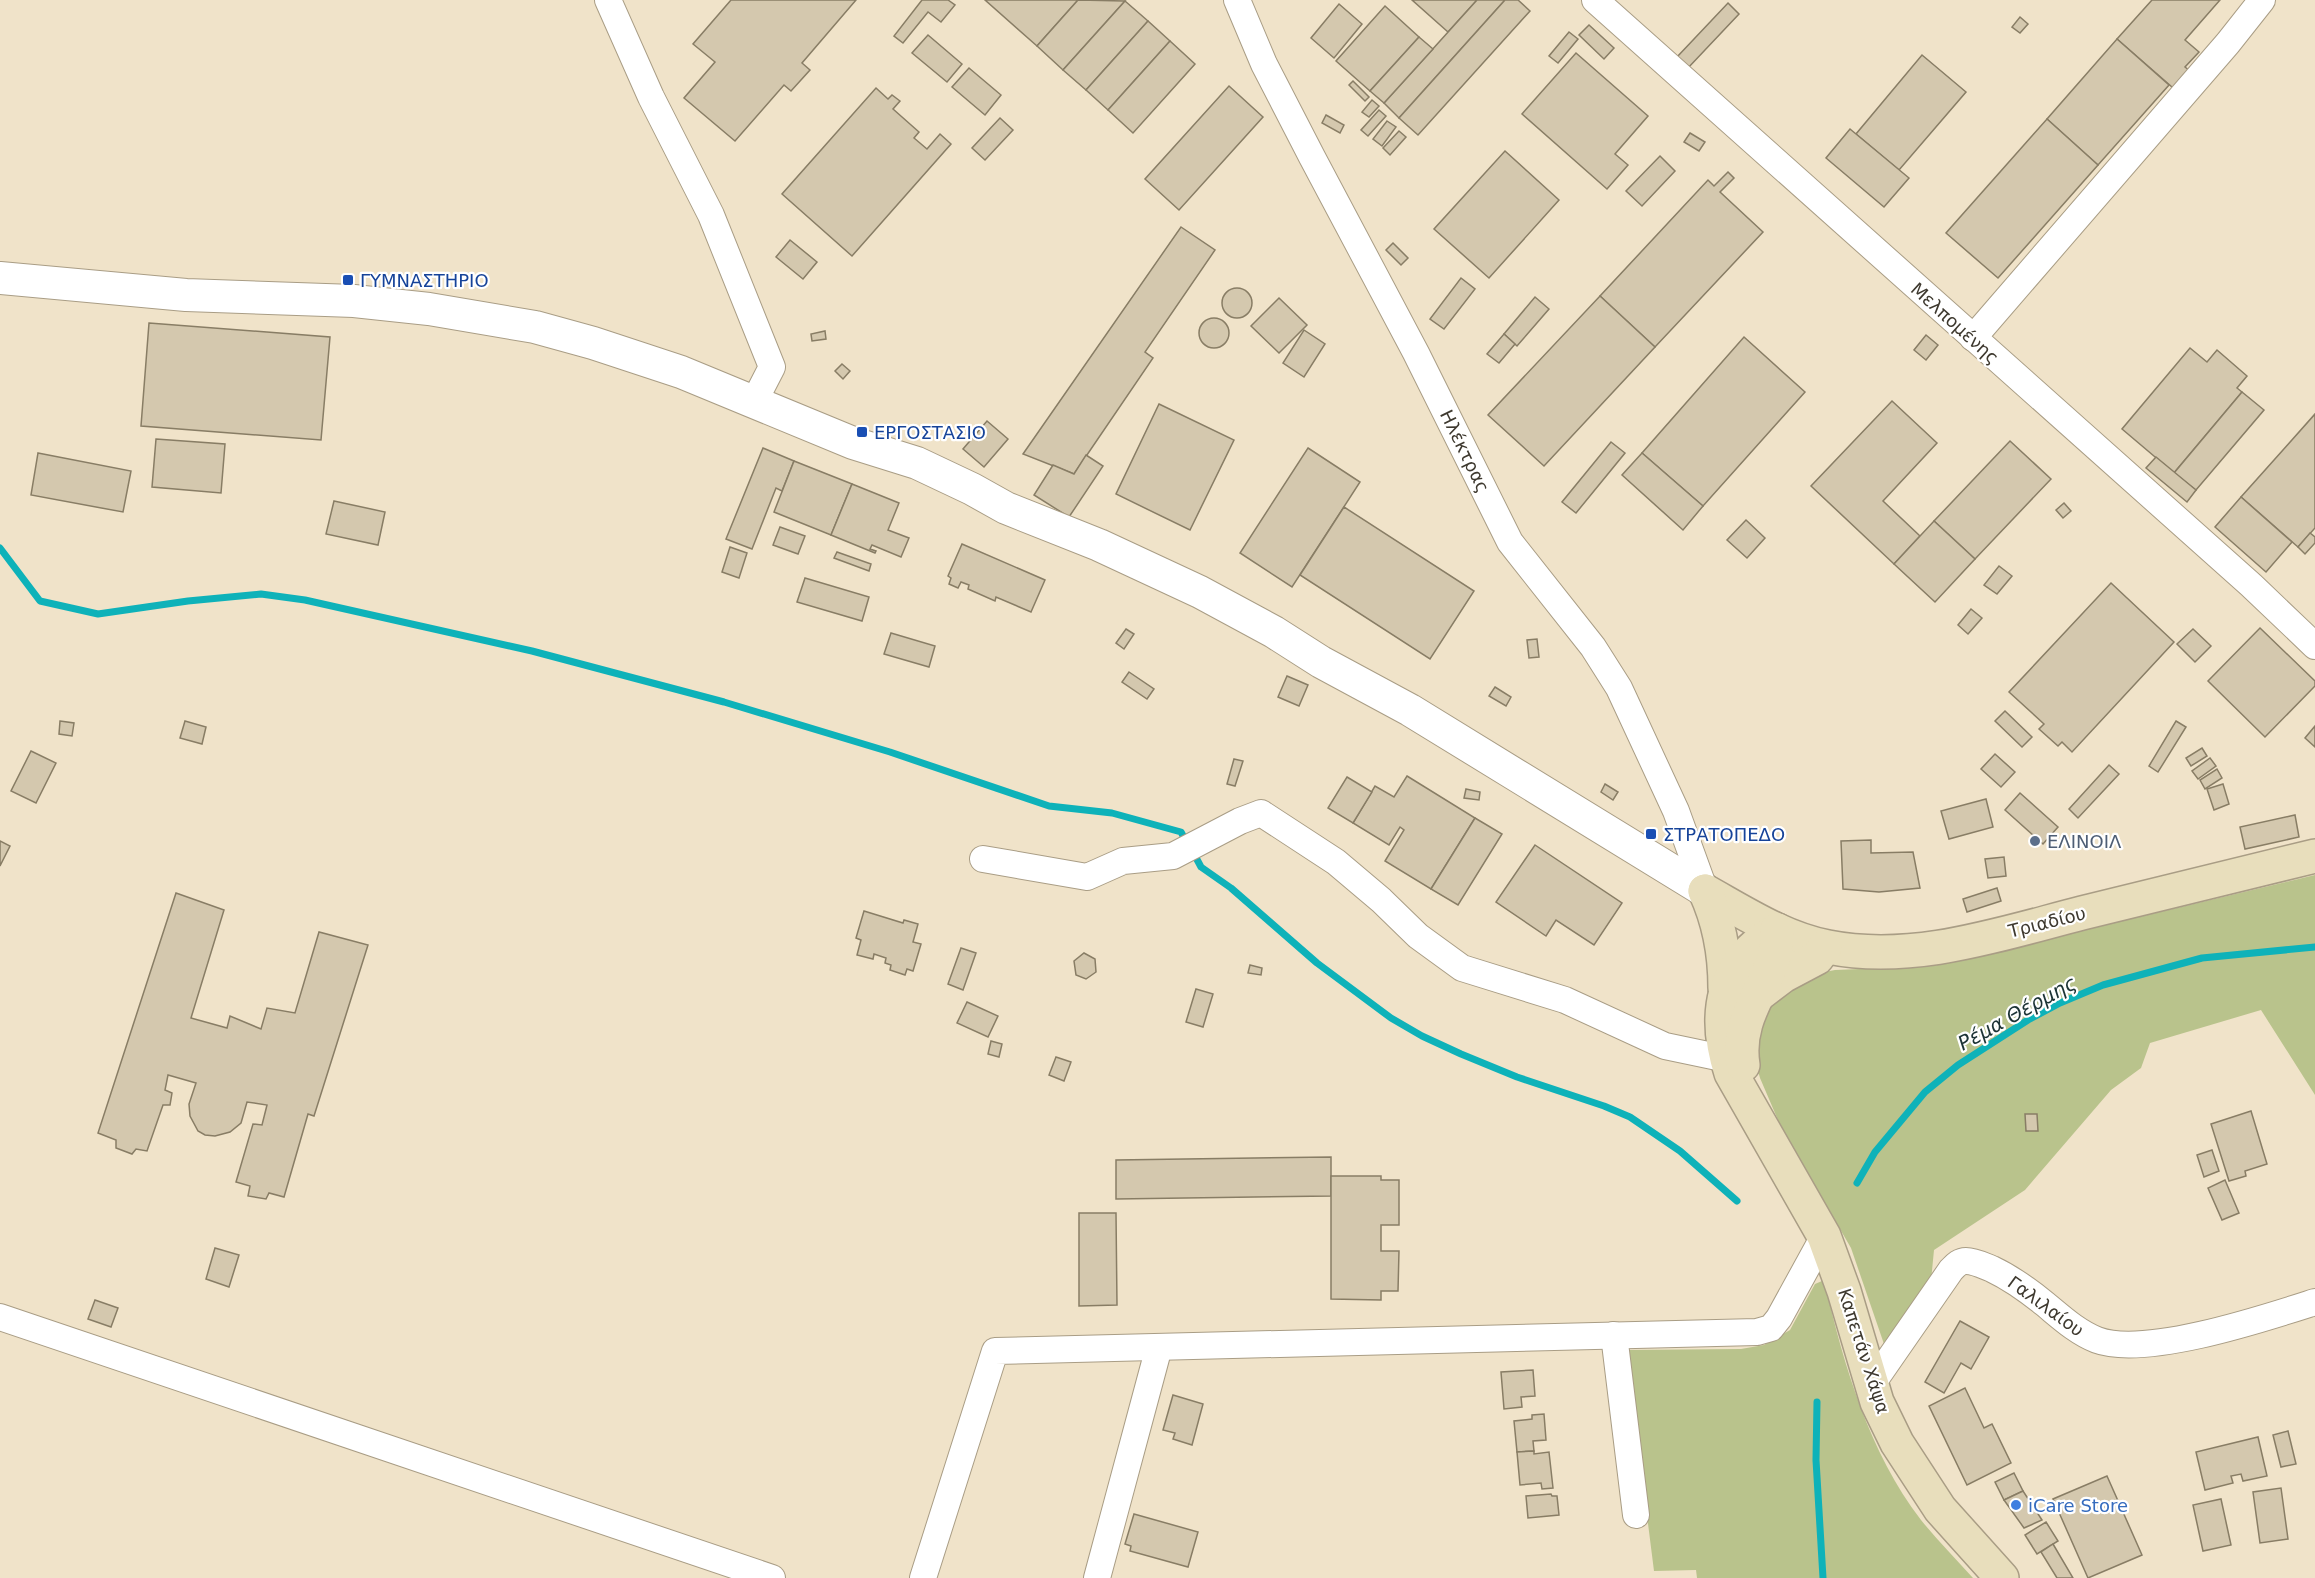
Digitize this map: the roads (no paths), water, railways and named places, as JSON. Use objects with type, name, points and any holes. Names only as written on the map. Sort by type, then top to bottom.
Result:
[{"type":"main road","name":"Τριαδίου","points":[[1705,891],[1777,930],[1825,947],[1891,952],[1948,946],[2315,856]]},
{"type":"main road","points":[[1705,891],[1740,994],[1776,980],[1817,958],[1825,947]]},
{"type":"main road","name":"Καπετάν Χάψα","points":[[1777,930],[1777,950],[1740,994],[1723,1020],[1727,1059],[1735,1083],[1752,1108],[1824,1236],[1845,1291],[1877,1402],[1897,1443],[1918,1479],[1940,1509],[2002,1578]]},
{"type":"main road","name":"Καπετάν Χάψα","points":[[1740,994],[1745,1023],[1741,1048],[1752,1108]]},
{"type":"street","points":[[608,0],[651,97],[711,215],[772,367],[754,402]]},
{"type":"street","name":"Ηλέκτρας","points":[[1237,0],[1264,64],[1416,353],[1510,542],[1593,647],[1619,688],[1676,811],[1705,891]]},
{"type":"street","name":"Μελπομένης","points":[[1595,0],[1972,339],[2251,585],[2315,646]]},
{"type":"street","points":[[1972,339],[2228,43],[2262,0]]},
{"type":"street","points":[[0,278],[186,295],[379,303],[461,313],[535,327],[681,372],[854,443],[917,463],[1006,508],[1099,544],[1200,592],[1274,632],[1321,662],[1400,704],[1705,891]]},
{"type":"street","points":[[983,859],[1088,877],[1123,861],[1173,856],[1240,821],[1261,813],[1336,862],[1381,900],[1418,936],[1462,968],[1565,1000],[1665,1046],[1727,1059]]},
{"type":"street","points":[[922,1578],[995,1351],[1757,1332],[1771,1328],[1779,1318],[1824,1236]]},
{"type":"street","name":"Γαλιλαίου","points":[[1872,1384],[1951,1270],[1962,1262],[1975,1263],[1998,1272],[2038,1298],[2077,1331],[2113,1344],[2142,1344],[2191,1336],[2260,1319],[2315,1302]]},
{"type":"street","points":[[0,1317],[772,1578]]},
{"type":"street","points":[[1614,1335],[1636,1515]]},
{"type":"street","points":[[1097,1578],[1159,1347]]},
{"type":"waterway","points":[[0,548],[40,601],[98,614],[188,601],[261,594],[305,600],[532,651],[724,702],[890,752],[1049,806],[1112,813],[1181,832],[1187,843]]},
{"type":"waterway","points":[[1193,852],[1201,867],[1231,888],[1317,963],[1391,1018],[1422,1036],[1461,1054],[1517,1077],[1630,1117],[1680,1151],[1737,1201]]},
{"type":"waterway","name":"Ρέμα Θέρμης","points":[[1857,1183],[1875,1152],[1925,1092],[1958,1065],[2028,1020],[2060,1003],[2103,985],[2202,958],[2315,947]]},
{"type":"waterway","points":[[1817,1402],[1816,1460],[1823,1578]]},
{"type":"place","name":"ΓΥΜΝΑΣΤΗΡΙΟ","points":[[348,280]]},
{"type":"place","name":"ΕΡΓΟΣΤΑΣΙΟ","points":[[862,432]]},
{"type":"place","name":"ΣΤΡΑΤΟΠΕΔΟ","points":[[1651,834]]},
{"type":"place","name":"ΕΛΙΝΟΙΛ","points":[[2035,841]]},
{"type":"place","name":"iCare Store","points":[[2016,1505]]}]
